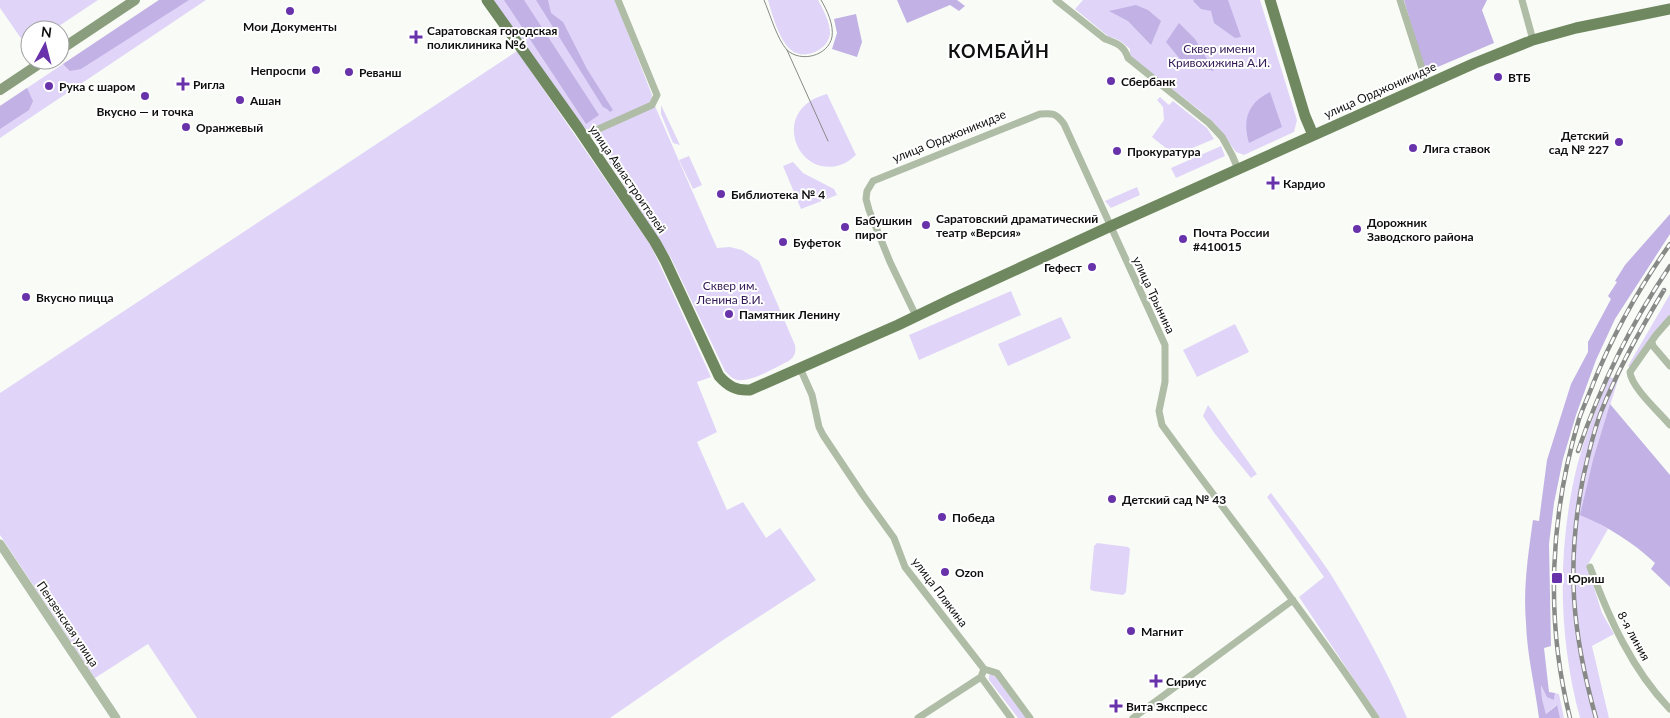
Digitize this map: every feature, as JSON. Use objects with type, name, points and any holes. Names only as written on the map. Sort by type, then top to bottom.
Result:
[{"type":"main road","points":[[70,43],[135,0]]},
{"type":"main road","name":"улица Авиастроителей","points":[[487,0],[655,242],[719,376],[727,384]]},
{"type":"main road","points":[[1270,0],[1305,116],[1313,135]]},
{"type":"main road","name":"улица Орджоникидзе","points":[[727,384],[742,391],[750,390],[1427,84],[1533,40],[1576,28],[1670,9]]},
{"type":"main road","points":[[0,90],[30,70]]},
{"type":"street","points":[[583,136],[652,105],[657,95],[618,0]]},
{"type":"street","points":[[1056,0],[1100,36],[1122,46],[1128,58],[1209,123],[1222,137],[1238,169]]},
{"type":"street","points":[[1400,0],[1427,84]]},
{"type":"street","points":[[1522,0],[1533,40]]},
{"type":"street","name":"улица Орджоникидзе","points":[[916,316],[890,262],[869,210],[866,199],[867,190],[873,182],[1040,114],[1052,113],[1059,117],[1064,124],[1111,226]]},
{"type":"street","name":"улица Трынина","points":[[1111,226],[1165,345],[1165,382],[1159,411],[1162,425],[1341,665],[1376,718]]},
{"type":"street","points":[[1670,319],[1656,335],[1630,372],[1630,377],[1636,386],[1670,424]]},
{"type":"street","points":[[1652,342],[1653,346],[1670,366]]},
{"type":"street","name":"улица Плякина","points":[[800,368],[812,396],[819,427],[835,455],[894,538],[905,567],[984,669],[997,673],[1030,718]]},
{"type":"street","name":"Пензенская улица","points":[[0,544],[116,718]]},
{"type":"street","name":"8-я линия","points":[[1590,567],[1607,611],[1630,655],[1648,684],[1670,709]]},
{"type":"street","points":[[1132,718],[1293,600]]},
{"type":"street","points":[[918,718],[980,677],[984,669]]},
{"type":"street","points":[[980,677],[1011,718]]},
{"type":"green space","points":[[0,0],[98,0],[68,20],[20,20],[20,37],[0,8]]},
{"type":"green space","points":[[159,0],[206,0],[0,138],[0,106],[54,70],[70,70],[70,59]]},
{"type":"green space","points":[[493,0],[615,0],[652,95],[651,100],[648,104],[593,129],[582,127]]},
{"type":"green space","points":[[768,0],[818,0],[829,24],[829,39],[821,49],[809,54],[796,53],[791,50],[783,40]]},
{"type":"green space","name":"Сквер имени Кривохижина А.И.","points":[[1083,0],[1260,0],[1297,120],[1294,132],[1244,155],[1236,152],[1215,124],[1203,113],[1130,56],[1130,49],[1118,40],[1109,37],[1075,9]]},
{"type":"green space","points":[[517,51],[651,246],[659,263],[711,377],[697,382],[717,432],[697,442],[727,510],[743,502],[766,538],[780,528],[816,580],[723,640],[610,718],[197,718],[148,644],[95,678],[0,535],[0,393]]},
{"type":"green space","points":[[827,94],[856,155],[843,164],[827,167],[813,163],[802,154],[796,141],[794,127],[798,114],[809,102]]},
{"type":"green space","points":[[1160,97],[1169,105],[1173,101],[1207,128],[1214,139],[1171,157],[1167,149],[1152,137],[1164,120],[1163,107],[1157,100]]},
{"type":"green space","points":[[661,105],[680,145],[673,143],[661,114]]},
{"type":"green space","name":"Сквер им. Ленина В.И.","points":[[655,106],[717,248],[730,247],[742,250],[759,261],[795,345],[793,358],[750,379],[738,380],[732,378],[725,371],[671,258],[592,136]]},
{"type":"green space","points":[[1221,146],[1225,156],[1176,178],[1171,168]]},
{"type":"green space","points":[[689,156],[702,185],[693,189],[679,160]]},
{"type":"green space","points":[[793,162],[803,173],[834,189],[837,195],[801,209],[783,166]]},
{"type":"green space","points":[[1137,187],[1140,195],[1111,208],[1105,201]]},
{"type":"green space","points":[[1011,291],[1021,315],[919,360],[909,335]]},
{"type":"green space","points":[[1670,294],[1670,317],[1630,367],[1628,366]]},
{"type":"green space","points":[[1061,317],[1071,338],[1008,366],[998,344]]},
{"type":"green space","points":[[1235,324],[1249,352],[1197,377],[1183,350]]},
{"type":"green space","points":[[1610,377],[1618,380],[1594,456],[1595,521],[1608,529],[1587,566],[1602,613],[1614,634],[1592,646],[1609,718],[1580,718],[1567,656],[1564,624],[1563,560],[1570,497],[1577,466],[1592,421]]},
{"type":"green space","points":[[1208,405],[1257,474],[1251,478],[1215,434],[1203,416]]},
{"type":"green space","points":[[1271,493],[1316,553],[1341,591],[1362,626],[1407,718],[1380,718],[1299,597],[1324,577],[1267,497]]},
{"type":"green space","points":[[1097,543],[1128,547],[1130,549],[1126,592],[1123,595],[1090,589],[1094,546]]},
{"type":"green space","points":[[992,674],[1027,718],[1018,718],[989,680],[989,675]]},
{"type":"green space","points":[[1541,683],[1554,700],[1555,693],[1559,694],[1564,718],[1560,718],[1556,705],[1546,714],[1542,699]]},
{"type":"shaded area","points":[[159,0],[189,0],[81,69],[70,71],[70,59]]},
{"type":"shaded area","points":[[504,0],[524,0],[599,115],[586,124]]},
{"type":"shaded area","points":[[536,0],[548,0],[551,13],[563,22],[587,69],[613,110],[610,112],[603,107]]},
{"type":"shaded area","points":[[897,0],[957,0],[965,6],[959,11],[950,5],[907,23]]},
{"type":"shaded area","points":[[1194,0],[1228,0],[1241,37],[1235,38],[1214,23],[1211,11],[1201,9]]},
{"type":"shaded area","points":[[1404,0],[1487,0],[1482,10],[1494,43],[1433,69],[1423,65]]},
{"type":"shaded area","points":[[1136,5],[1148,10],[1161,21],[1151,45],[1128,21],[1109,11]]},
{"type":"shaded area","points":[[856,14],[862,42],[857,57],[832,49],[837,33],[834,19]]},
{"type":"shaded area","points":[[1179,23],[1195,39],[1214,71],[1184,64],[1166,42]]},
{"type":"shaded area","points":[[27,88],[33,101],[29,110],[0,129],[0,106]]},
{"type":"shaded area","points":[[1270,92],[1282,127],[1249,143],[1246,126],[1249,113],[1256,101]]},
{"type":"shaded area","points":[[1670,214],[1670,234],[1615,319],[1596,360],[1576,415],[1563,459],[1554,503],[1549,544],[1551,646],[1544,648],[1549,692],[1555,693],[1554,700],[1547,697],[1541,685],[1546,714],[1557,705],[1560,718],[1539,718],[1528,647],[1525,597],[1533,520],[1539,521],[1547,460],[1571,384],[1588,352],[1588,342],[1611,299],[1608,296],[1617,282],[1615,281],[1625,265]]},
{"type":"shaded area","points":[[1610,404],[1670,475],[1670,587],[1651,569],[1655,563],[1638,549],[1610,530],[1580,515],[1594,456]]},
{"type":"tram line","points":[[764,0],[783,45],[793,54],[806,57],[820,53],[829,44],[832,37],[831,23],[821,0]]},
{"type":"tram line","points":[[787,50],[828,141]]},
{"type":"railway","points":[[1570,718],[1562,681],[1554,605],[1557,530],[1569,456],[1581,415],[1609,347],[1637,294],[1670,244]]},
{"type":"railway","points":[[1578,451],[1596,402],[1629,333],[1670,266]]},
{"type":"railway","points":[[1596,718],[1581,657],[1574,599],[1574,540],[1583,478],[1601,412],[1630,350],[1664,290]]},
{"type":"place","name":"Мои Документы","points":[[290,11]]},
{"type":"place","name":"Саратовская городская поликлиника №6","points":[[416,37]]},
{"type":"place","name":"Непроспи","points":[[316,70]]},
{"type":"place","name":"Реванш","points":[[349,72]]},
{"type":"place","name":"ВТБ","points":[[1498,77]]},
{"type":"place","name":"Сбербанк","points":[[1111,81]]},
{"type":"place","name":"Ригла","points":[[183,84]]},
{"type":"place","name":"Рука с шаром","points":[[49,86]]},
{"type":"place","name":"Вкусно — и точка","points":[[145,96]]},
{"type":"place","name":"Ашан","points":[[240,100]]},
{"type":"place","name":"Оранжевый","points":[[186,127]]},
{"type":"place","name":"Детский сад № 227","points":[[1619,142]]},
{"type":"place","name":"Лига ставок","points":[[1413,148]]},
{"type":"place","name":"Прокуратура","points":[[1117,151]]},
{"type":"place","name":"Кардио","points":[[1273,183]]},
{"type":"place","name":"Библиотека № 4","points":[[721,194]]},
{"type":"place","name":"Саратовский драматический театр «Версия»","points":[[926,225]]},
{"type":"place","name":"Бабушкин пирог","points":[[845,227]]},
{"type":"place","name":"Дорожник Заводского района","points":[[1357,229]]},
{"type":"place","name":"Почта России #410015","points":[[1183,239]]},
{"type":"place","name":"Буфеток","points":[[783,242]]},
{"type":"place","name":"Гефест","points":[[1092,267]]},
{"type":"place","name":"Вкусно пицца","points":[[26,297]]},
{"type":"place","name":"Памятник Ленину","points":[[729,314]]},
{"type":"place","name":"Детский сад № 43","points":[[1112,499]]},
{"type":"place","name":"Победа","points":[[942,517]]},
{"type":"place","name":"Ozon","points":[[945,572]]},
{"type":"place","name":"Юриш","points":[[1557,578]]},
{"type":"place","name":"Магнит","points":[[1131,631]]},
{"type":"place","name":"Сириус","points":[[1156,681]]},
{"type":"place","name":"Вита Экспресс","points":[[1116,706]]},
{"type":"district","name":"КОМБАЙН","points":[[999,51]]}]
